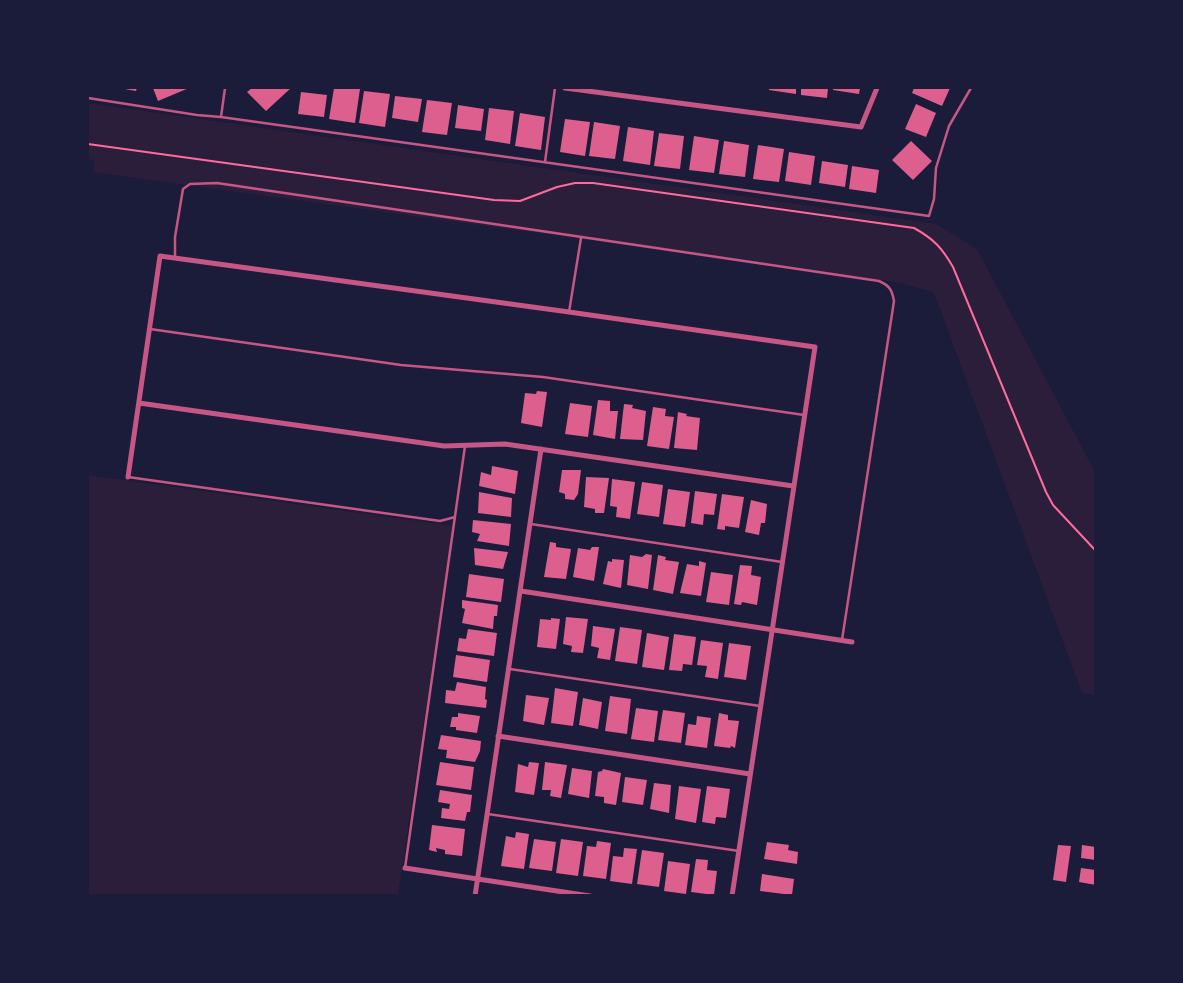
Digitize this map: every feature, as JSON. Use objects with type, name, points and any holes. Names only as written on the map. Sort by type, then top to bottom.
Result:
[{"type":"street","points":[[565,88],[861,127],[877,88]]},
{"type":"street","points":[[128,476],[160,256],[815,347],[732,896]]},
{"type":"street","points":[[140,403],[444,446],[505,444],[793,486]]},
{"type":"street","points":[[475,896],[541,449]]},
{"type":"street","points":[[521,591],[852,642]]},
{"type":"street","points":[[498,736],[750,774]]},
{"type":"street","points":[[405,868],[590,896]]},
{"type":"lane","points":[[221,117],[225,88]]},
{"type":"lane","points":[[545,162],[555,88]]},
{"type":"lane","points":[[88,98],[196,115],[928,216],[934,198],[936,168],[949,126],[971,88]]},
{"type":"lane","points":[[175,258],[175,237],[183,189],[190,184],[217,182],[879,282],[887,285],[892,290],[894,300],[842,640]]},
{"type":"lane","points":[[569,312],[581,238]]},
{"type":"lane","points":[[150,329],[401,365],[543,377],[804,415]]},
{"type":"lane","points":[[405,868],[466,445]]},
{"type":"lane","points":[[128,476],[431,520],[440,521],[456,517]]},
{"type":"lane","points":[[531,524],[782,562]]},
{"type":"lane","points":[[509,669],[760,706]]},
{"type":"lane","points":[[487,814],[738,851]]},
{"type":"shaded area","points":[[88,103],[936,224],[977,249],[1095,472],[1095,695],[1082,693],[934,293],[902,283],[93,172],[94,160],[88,159]]},
{"type":"shaded area","points":[[88,475],[453,526],[398,895],[88,896]]},
{"type":"building","points":[[119,88],[137,88],[136,91]]},
{"type":"building","points":[[153,88],[189,88],[158,101]]},
{"type":"building","points":[[252,88],[291,88],[266,111],[247,92]]},
{"type":"building","points":[[334,88],[360,89],[355,123],[329,119]]},
{"type":"building","points":[[769,88],[796,88],[796,94],[769,90]]},
{"type":"building","points":[[801,88],[828,88],[827,98],[801,95]]},
{"type":"building","points":[[833,88],[860,88],[859,94],[833,90]]},
{"type":"building","points":[[914,88],[950,88],[942,106],[912,93]]},
{"type":"building","points":[[364,91],[390,94],[385,127],[359,123]]},
{"type":"building","points":[[301,92],[327,95],[324,117],[298,114]]},
{"type":"building","points":[[395,96],[422,99],[418,122],[392,118]]},
{"type":"building","points":[[427,100],[452,103],[447,135],[422,132]]},
{"type":"building","points":[[916,104],[936,113],[926,137],[905,129]]},
{"type":"building","points":[[458,105],[484,109],[481,131],[455,128]]},
{"type":"building","points":[[489,108],[514,111],[510,144],[485,140]]},
{"type":"building","points":[[520,113],[545,117],[541,150],[515,146]]},
{"type":"building","points":[[565,119],[590,122],[585,156],[560,152]]},
{"type":"building","points":[[594,122],[620,126],[615,159],[589,156]]},
{"type":"building","points":[[628,127],[654,131],[650,165],[623,161]]},
{"type":"building","points":[[659,133],[684,136],[680,169],[654,166]]},
{"type":"building","points":[[694,136],[719,140],[714,173],[689,170]]},
{"type":"building","points":[[724,141],[749,145],[745,177],[719,174]]},
{"type":"building","points":[[911,141],[932,161],[913,180],[892,160]]},
{"type":"building","points":[[758,145],[784,149],[779,182],[753,179]]},
{"type":"building","points":[[789,152],[815,156],[811,185],[785,181]]},
{"type":"building","points":[[822,161],[848,165],[845,187],[819,183]]},
{"type":"building","points":[[852,166],[879,170],[876,193],[849,189]]},
{"type":"building","points":[[537,391],[547,392],[542,427],[521,423],[525,393],[536,394]]},
{"type":"building","points":[[598,400],[610,401],[610,411],[618,411],[615,439],[593,435]]},
{"type":"building","points":[[570,403],[592,406],[588,437],[565,434]]},
{"type":"building","points":[[624,404],[633,405],[632,408],[646,411],[643,440],[620,439]]},
{"type":"building","points":[[653,407],[666,409],[665,416],[674,417],[669,449],[647,446]]},
{"type":"building","points":[[678,412],[687,414],[686,416],[700,418],[697,450],[674,448]]},
{"type":"building","points":[[492,466],[518,471],[515,494],[479,486],[481,472],[491,475]]},
{"type":"building","points":[[562,470],[581,470],[578,494],[574,500],[565,499],[565,494],[559,492]]},
{"type":"building","points":[[586,477],[609,478],[604,513],[595,513],[595,509],[584,507]]},
{"type":"building","points":[[612,479],[635,482],[630,519],[616,517],[617,507],[610,506]]},
{"type":"building","points":[[642,482],[663,485],[659,517],[637,514]]},
{"type":"building","points":[[668,489],[690,492],[685,527],[663,524]]},
{"type":"building","points":[[695,491],[717,494],[714,515],[704,514],[703,525],[691,523]]},
{"type":"building","points":[[479,492],[512,498],[511,517],[478,513]]},
{"type":"building","points":[[722,494],[744,497],[739,528],[725,526],[725,530],[717,529]]},
{"type":"building","points":[[751,500],[767,504],[765,523],[761,523],[759,535],[745,532]]},
{"type":"building","points":[[473,520],[511,524],[509,546],[477,541],[480,534],[472,532]]},
{"type":"building","points":[[550,542],[556,543],[556,547],[571,549],[566,579],[544,577]]},
{"type":"building","points":[[592,547],[599,547],[594,581],[573,577],[578,548],[590,550]]},
{"type":"building","points":[[474,548],[508,552],[503,569],[475,565]]},
{"type":"building","points":[[646,554],[652,555],[648,589],[627,585],[630,555],[642,557]]},
{"type":"building","points":[[658,555],[666,557],[665,560],[679,562],[673,594],[653,590]]},
{"type":"building","points":[[612,559],[624,560],[621,588],[603,584],[608,561],[612,562]]},
{"type":"building","points":[[699,561],[706,563],[701,596],[680,593],[687,564],[699,566]]},
{"type":"building","points":[[740,565],[752,566],[751,575],[761,577],[757,605],[742,602],[741,605],[734,604]]},
{"type":"building","points":[[711,572],[733,575],[729,605],[706,602]]},
{"type":"building","points":[[469,574],[504,579],[501,602],[466,597]]},
{"type":"building","points":[[462,600],[498,605],[497,616],[494,616],[493,629],[462,623],[465,609],[462,608]]},
{"type":"building","points":[[566,617],[588,619],[583,653],[571,652],[572,646],[563,644]]},
{"type":"building","points":[[551,618],[560,619],[556,649],[537,647],[540,619],[551,620]]},
{"type":"building","points":[[593,626],[615,629],[610,660],[597,658],[599,648],[591,646]]},
{"type":"building","points":[[620,627],[642,630],[637,664],[615,661]]},
{"type":"building","points":[[468,629],[497,633],[494,656],[457,651],[459,638],[466,639]]},
{"type":"building","points":[[647,633],[669,637],[664,670],[642,667]]},
{"type":"building","points":[[674,634],[696,637],[692,665],[683,664],[682,671],[669,670]]},
{"type":"building","points":[[701,640],[723,643],[718,679],[705,677],[707,666],[697,665]]},
{"type":"building","points":[[729,643],[751,646],[746,680],[724,677]]},
{"type":"building","points":[[456,655],[490,660],[487,682],[453,677]]},
{"type":"building","points":[[457,682],[486,687],[486,708],[445,703],[446,690],[455,691]]},
{"type":"building","points":[[555,688],[578,692],[573,726],[551,723]]},
{"type":"building","points":[[526,695],[549,698],[544,725],[523,721]]},
{"type":"building","points":[[610,696],[631,699],[627,734],[605,731]]},
{"type":"building","points":[[583,698],[602,702],[598,729],[579,725]]},
{"type":"building","points":[[636,708],[658,711],[654,742],[631,739]]},
{"type":"building","points":[[663,710],[685,713],[681,743],[658,740]]},
{"type":"building","points":[[458,713],[480,716],[477,733],[456,730],[456,727],[450,727],[452,717],[458,717]]},
{"type":"building","points":[[719,713],[728,715],[728,720],[739,721],[735,748],[731,746],[730,748],[714,746]]},
{"type":"building","points":[[697,716],[711,718],[707,748],[685,745],[688,724],[696,725]]},
{"type":"building","points":[[441,735],[481,741],[480,751],[475,762],[446,758],[447,750],[438,749]]},
{"type":"building","points":[[440,762],[474,767],[471,790],[436,785]]},
{"type":"building","points":[[529,762],[539,763],[534,795],[515,792],[518,764],[528,767]]},
{"type":"building","points":[[545,762],[567,765],[561,798],[550,796],[551,790],[542,790]]},
{"type":"building","points":[[572,768],[592,771],[589,798],[568,794]]},
{"type":"building","points":[[603,769],[621,773],[616,805],[604,803],[604,797],[595,796],[598,772]]},
{"type":"building","points":[[625,777],[647,780],[643,805],[622,802]]},
{"type":"building","points":[[654,783],[671,785],[669,813],[650,809]]},
{"type":"building","points":[[679,786],[701,789],[696,823],[675,819]]},
{"type":"building","points":[[707,786],[730,789],[726,818],[716,817],[715,824],[702,822]]},
{"type":"building","points":[[440,790],[472,795],[470,812],[467,812],[465,821],[441,818],[442,808],[449,809],[450,804],[438,802]]},
{"type":"building","points":[[432,825],[465,829],[462,856],[445,854],[445,850],[436,848],[437,852],[429,850]]},
{"type":"building","points":[[516,832],[529,834],[524,869],[501,866],[506,836],[515,838]]},
{"type":"building","points":[[534,839],[556,842],[552,871],[529,868]]},
{"type":"building","points":[[561,839],[583,842],[578,876],[556,873]]},
{"type":"building","points":[[597,841],[611,843],[606,879],[583,876],[587,846],[596,847]]},
{"type":"building","points":[[767,842],[789,845],[788,850],[798,852],[797,864],[764,859]]},
{"type":"building","points":[[1058,845],[1071,846],[1066,882],[1053,880]]},
{"type":"building","points":[[1082,845],[1096,847],[1096,860],[1081,858]]},
{"type":"building","points":[[624,848],[637,849],[632,884],[610,881],[613,856],[623,857]]},
{"type":"building","points":[[642,850],[664,853],[659,887],[637,884]]},
{"type":"building","points":[[696,859],[708,860],[707,870],[717,871],[714,895],[691,892]]},
{"type":"building","points":[[668,861],[690,864],[686,894],[664,891]]},
{"type":"building","points":[[1081,868],[1096,870],[1096,885],[1079,882]]},
{"type":"building","points":[[762,874],[794,879],[792,895],[760,891]]}]
